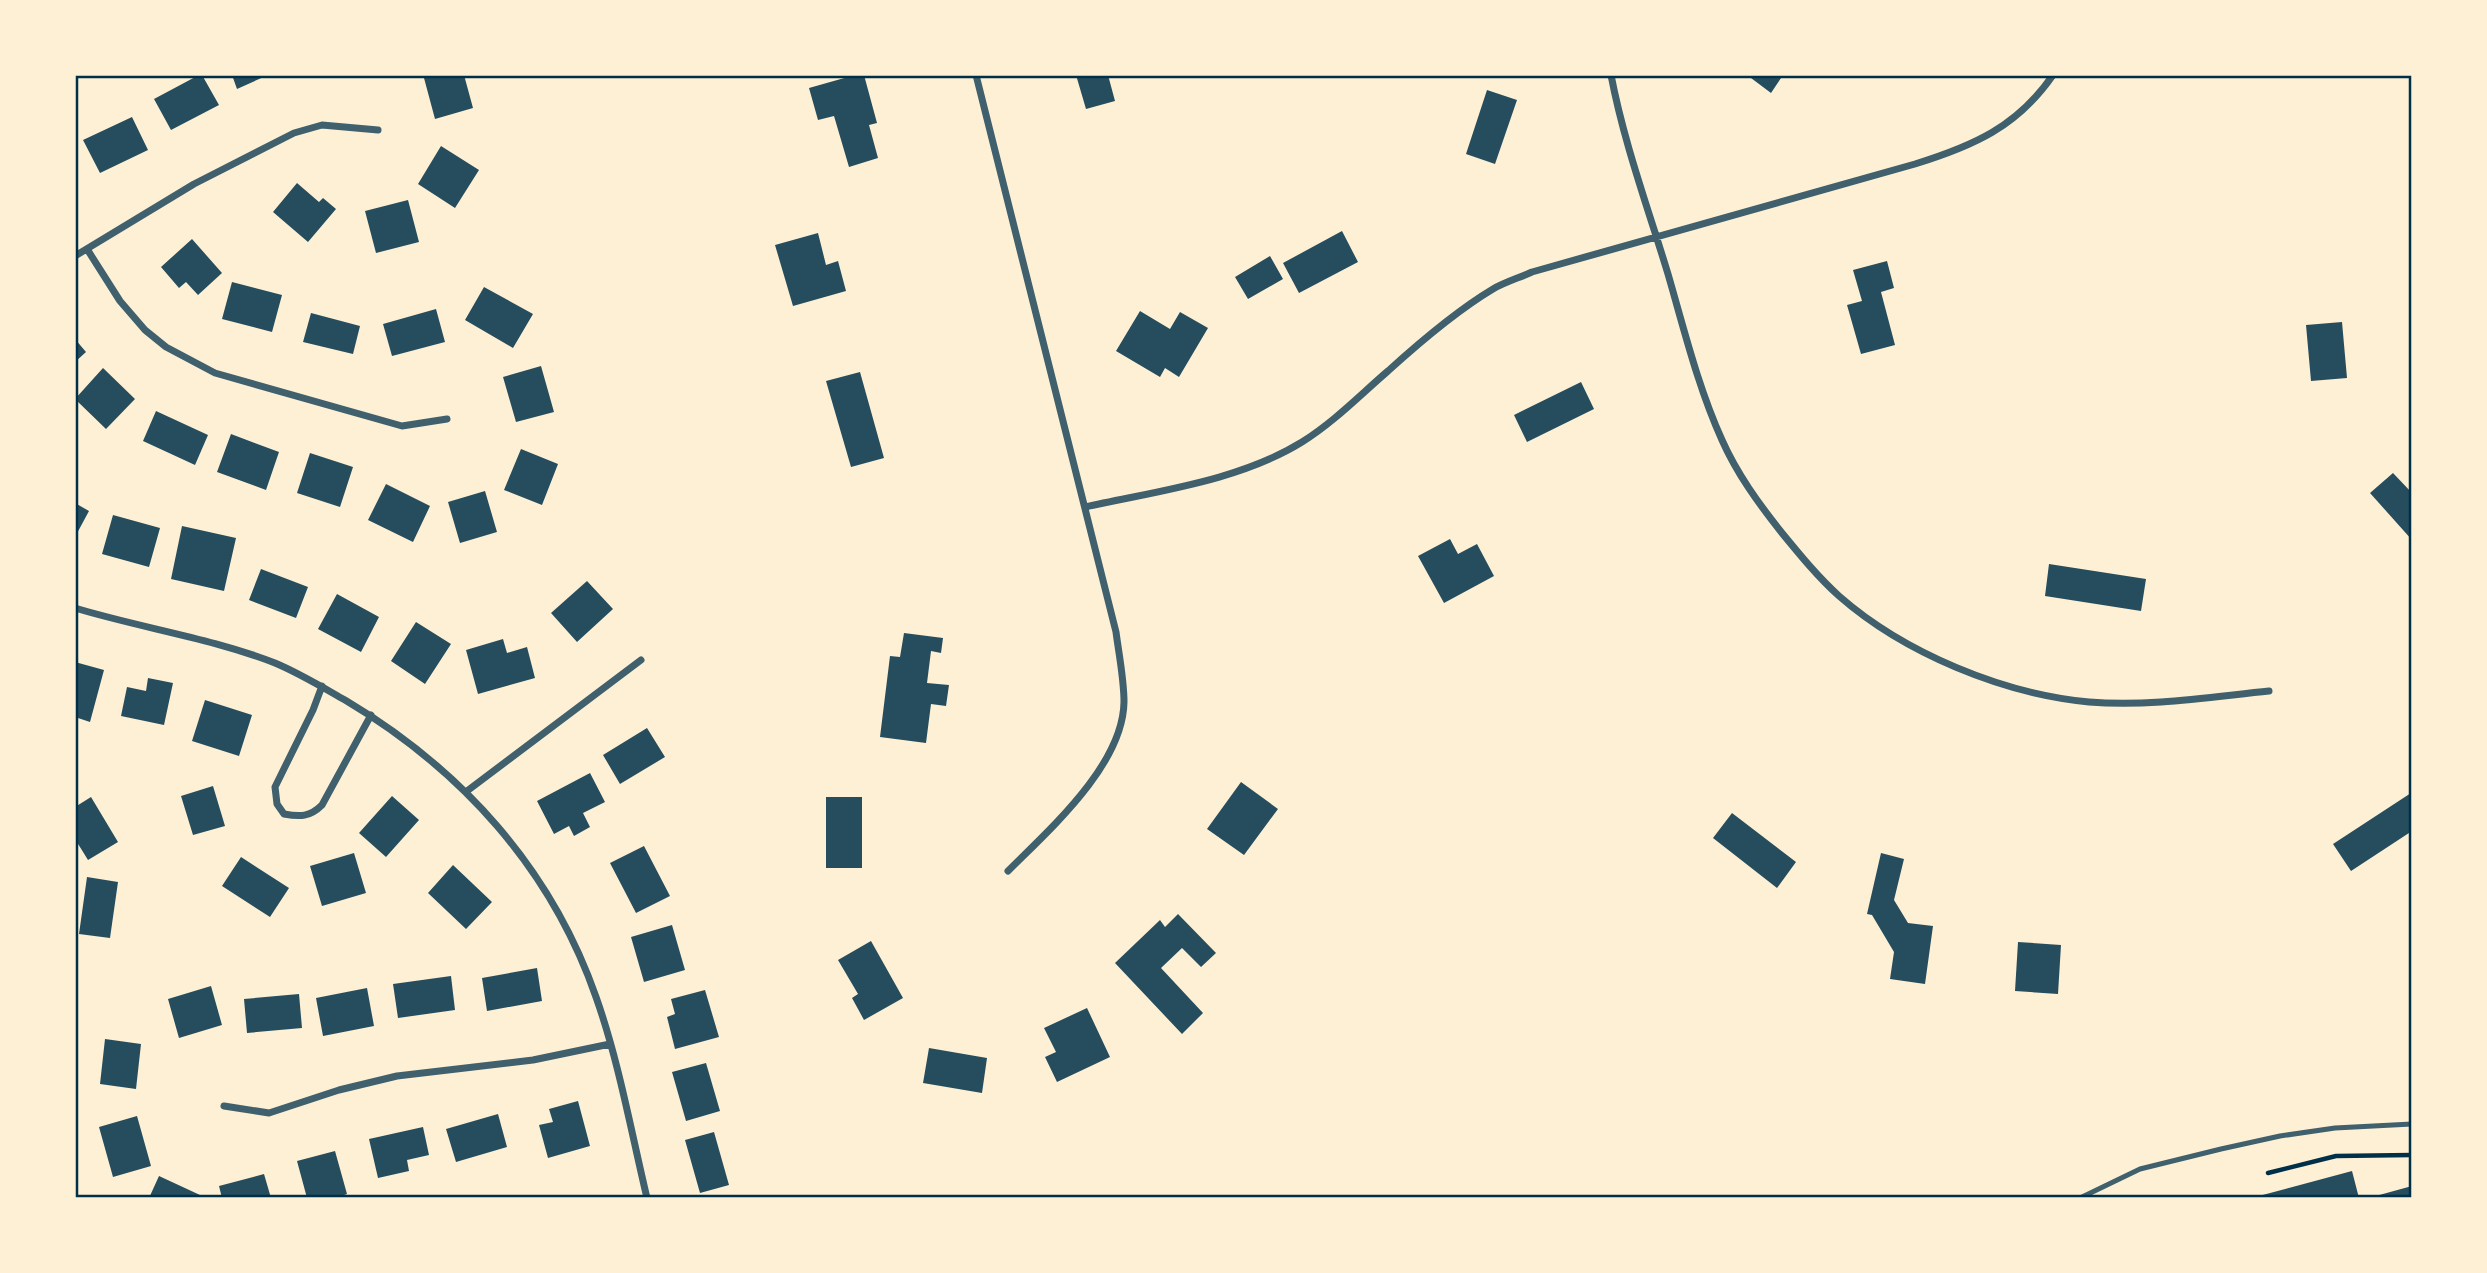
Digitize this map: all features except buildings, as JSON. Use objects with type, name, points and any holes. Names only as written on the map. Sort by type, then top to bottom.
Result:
[{"type":"street","points":[[976,75],[1115,632],[1124,704],[1111,750],[1087,785],[1008,871]]},
{"type":"street","points":[[1611,75],[1615,97],[1703,393],[1743,480],[1813,571],[1841,597],[1924,653],[1996,683],[2057,698],[2120,704],[2269,691]]},
{"type":"street","points":[[1084,507],[1231,474],[1269,460],[1304,441],[1349,407],[1398,362],[1494,289],[1532,272],[1964,148],[1997,130],[2026,107],[2053,75]]},
{"type":"street","points":[[75,256],[194,184],[294,133],[322,125],[378,130]]},
{"type":"street","points":[[86,249],[120,301],[145,330],[166,346],[215,373],[402,426],[447,419]]},
{"type":"street","points":[[75,608],[234,649],[276,664],[371,715],[426,756],[467,792],[512,842],[551,899],[583,965],[610,1044],[647,1198]]},
{"type":"street","points":[[467,792],[641,660]]},
{"type":"street","points":[[322,687],[275,787],[277,804],[284,814],[300,817],[314,813],[322,804],[371,715]]},
{"type":"street","points":[[224,1106],[269,1113],[339,1090],[397,1076],[533,1060],[610,1044]]},
{"type":"lane","points":[[2080,1198],[2140,1169],[2221,1149],[2335,1128],[2412,1124]]},
{"type":"path","points":[[2268,1173],[2336,1156],[2412,1155]]}]
